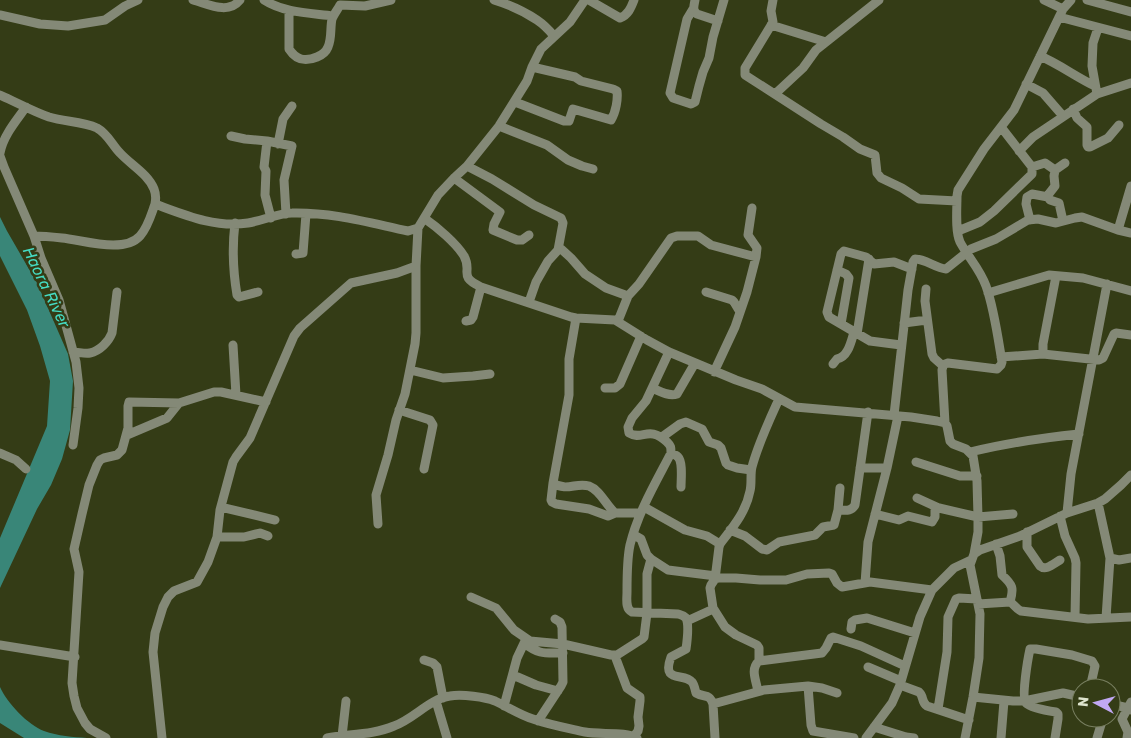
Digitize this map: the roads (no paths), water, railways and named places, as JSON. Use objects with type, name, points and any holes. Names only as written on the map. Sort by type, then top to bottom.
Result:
[{"type":"street","points":[[0,15],[40,24],[68,26],[105,20],[138,0]]},
{"type":"street","points":[[193,0],[225,8],[232,7],[240,0]]},
{"type":"street","points":[[264,0],[275,7],[333,16]]},
{"type":"street","points":[[289,10],[289,49],[295,56],[308,60],[319,56],[327,50],[333,16],[340,5],[365,6],[391,0]]},
{"type":"street","points":[[378,524],[376,495],[405,394],[416,333],[418,228],[438,195],[467,166],[499,126],[530,76],[532,67],[541,49],[570,22],[587,0],[620,18],[629,11],[634,0]]},
{"type":"street","points":[[694,4],[686,19],[671,88],[671,96],[673,98],[689,104],[694,104],[695,102],[724,0]]},
{"type":"street","points":[[773,0],[771,25],[747,63],[744,71],[747,77],[860,149],[875,156],[877,173],[881,178],[919,199],[957,201]]},
{"type":"street","points":[[774,94],[797,74],[816,50],[879,0]]},
{"type":"street","points":[[1044,0],[1061,13],[1098,28],[1131,36]]},
{"type":"street","points":[[943,366],[948,363],[997,369],[1002,365],[997,332],[985,284],[960,241],[957,196],[960,187],[984,149],[1014,110],[1061,13],[1071,0]]},
{"type":"street","points":[[1087,0],[1131,12]]},
{"type":"street","points":[[499,1],[538,20],[554,36]]},
{"type":"street","points":[[694,4],[694,12],[718,21]]},
{"type":"street","points":[[771,25],[826,42]]},
{"type":"street","points":[[1096,90],[1092,60],[1093,43],[1098,28]]},
{"type":"street","points":[[1040,56],[1052,61],[1096,90]]},
{"type":"street","points":[[515,102],[564,121],[569,121],[573,109],[611,120],[614,115],[617,90],[575,77],[532,67]]},
{"type":"street","points":[[1026,84],[1043,92],[1063,116]]},
{"type":"street","points":[[1020,150],[1033,137],[1096,90],[1130,86]]},
{"type":"street","points":[[0,95],[49,117],[91,126],[103,132],[122,155],[150,182],[156,195],[149,222],[140,236],[132,241],[123,244],[103,244],[34,236]]},
{"type":"street","points":[[278,144],[283,119],[292,106]]},
{"type":"street","points":[[26,107],[6,136],[0,154],[59,300],[73,352],[79,388],[73,444]]},
{"type":"street","points":[[1073,109],[1077,118],[1087,127],[1088,147],[1108,138],[1119,125]]},
{"type":"street","points":[[499,126],[547,146],[568,160],[593,169]]},
{"type":"street","points":[[958,231],[980,222],[1032,174],[1032,167],[1001,127]]},
{"type":"street","points":[[232,136],[245,140],[266,141],[292,146],[284,180],[286,214]]},
{"type":"street","points":[[266,141],[264,167],[266,171],[265,195],[270,218]]},
{"type":"street","points":[[1048,197],[1055,186],[1055,170],[1065,163]]},
{"type":"street","points":[[1032,167],[1045,164],[1055,170]]},
{"type":"street","points":[[467,166],[534,205],[561,218],[563,223],[559,247],[556,253],[548,260],[536,282],[529,302]]},
{"type":"street","points":[[454,178],[500,212],[493,230],[519,240],[529,235]]},
{"type":"street","points":[[1118,230],[1131,186]]},
{"type":"street","points":[[1030,220],[1026,204],[1027,197],[1032,194],[1048,197],[1050,200],[1059,203],[1063,221]]},
{"type":"street","points":[[155,204],[218,223],[246,223],[286,214],[306,214],[360,220],[408,231],[418,228]]},
{"type":"street","points":[[714,372],[740,312],[756,257],[757,248],[748,235],[752,208]]},
{"type":"street","points":[[296,254],[303,253],[306,214]]},
{"type":"street","points":[[865,583],[867,549],[887,468],[896,416],[901,345],[908,290],[915,259],[946,269],[967,252],[996,239],[1028,220],[1038,219],[1056,223],[1082,217],[1131,233]]},
{"type":"street","points":[[424,218],[436,227],[462,253],[466,261],[467,277],[471,283],[481,287],[576,318],[618,321],[669,352],[714,372],[762,389],[791,406],[868,412],[945,423]]},
{"type":"street","points":[[235,223],[233,262],[237,295],[242,297],[258,292]]},
{"type":"street","points":[[618,321],[628,296],[639,284],[671,238],[698,236],[711,245],[756,257]]},
{"type":"street","points":[[559,247],[585,274],[606,288],[628,296]]},
{"type":"street","points":[[901,345],[873,342],[829,318],[827,312],[841,254],[844,251],[866,257],[874,264],[894,262],[912,269]]},
{"type":"street","points":[[833,364],[837,359],[845,355],[856,333],[869,259]]},
{"type":"street","points":[[162,738],[154,652],[155,633],[163,607],[168,596],[174,591],[197,582],[208,562],[217,537],[221,507],[231,468],[236,457],[250,438],[296,332],[351,283],[397,273],[416,266]]},
{"type":"street","points":[[837,270],[846,274],[849,278],[840,324]]},
{"type":"street","points":[[988,293],[1049,275],[1074,276],[1131,291]]},
{"type":"street","points":[[1043,354],[1043,344],[1056,276]]},
{"type":"street","points":[[1075,617],[1076,563],[1065,536],[1064,515],[1107,284]]},
{"type":"street","points":[[466,322],[473,317],[481,287]]},
{"type":"street","points":[[926,289],[925,301],[932,354],[943,366],[945,423],[950,441],[956,446],[966,449],[973,456],[976,476],[978,532],[970,564],[980,614],[978,658],[966,738]]},
{"type":"street","points":[[73,352],[91,353],[110,338],[117,292]]},
{"type":"street","points":[[706,292],[732,300],[740,312]]},
{"type":"street","points":[[576,318],[569,359],[569,395],[552,502],[589,509],[608,516],[615,512],[642,510],[685,530],[707,536],[720,544]]},
{"type":"street","points":[[904,323],[927,320]]},
{"type":"street","points":[[1001,357],[1043,354],[1102,360],[1114,334],[1131,335]]},
{"type":"street","points":[[605,388],[616,388],[620,384],[641,336]]},
{"type":"street","points":[[233,345],[236,395]]},
{"type":"street","points":[[669,352],[646,401],[628,426],[629,433],[633,435],[652,433],[662,437],[670,445],[671,453],[642,510],[634,534],[630,551],[627,608],[632,612],[678,614],[685,617],[687,621],[686,649],[671,657],[669,668],[674,677],[690,680],[696,693],[709,696],[712,699],[715,738]]},
{"type":"street","points":[[652,388],[674,396],[695,363]]},
{"type":"street","points":[[410,370],[443,378],[490,374]]},
{"type":"street","points":[[106,738],[90,729],[85,723],[77,708],[72,683],[79,572],[74,549],[89,485],[97,465],[100,460],[120,453],[127,435],[129,402],[180,403],[210,392],[222,392],[266,402]]},
{"type":"street","points":[[758,691],[754,673],[756,664],[759,661],[759,648],[757,645],[724,627],[712,608],[710,588],[716,578],[720,544],[737,522],[746,505],[751,489],[751,470],[762,437],[779,399]]},
{"type":"street","points":[[127,435],[167,418],[180,403]]},
{"type":"street","points":[[399,410],[430,420],[433,425],[424,468]]},
{"type":"street","points":[[838,510],[850,510],[855,505],[868,412]]},
{"type":"street","points":[[662,437],[686,422],[702,428],[709,442],[721,448],[728,465],[751,470]]},
{"type":"street","points":[[970,452],[1007,443],[1078,434]]},
{"type":"street","points":[[0,453],[16,460],[26,469]]},
{"type":"street","points":[[671,453],[677,455],[681,462],[680,487]]},
{"type":"street","points":[[916,462],[960,476],[976,476]]},
{"type":"street","points":[[860,468],[887,468]]},
{"type":"street","points":[[866,738],[892,703],[901,683],[921,612],[932,590],[954,568],[980,550],[1098,503],[1129,479]]},
{"type":"street","points":[[554,483],[565,488],[582,485],[593,488],[615,512]]},
{"type":"street","points":[[730,530],[745,536],[767,550],[779,542],[815,535],[823,527],[834,524],[838,510],[840,488]]},
{"type":"street","points":[[917,498],[936,507],[978,517],[1012,514]]},
{"type":"street","points":[[1098,503],[1110,558],[1106,618]]},
{"type":"street","points":[[221,507],[275,520]]},
{"type":"street","points":[[876,514],[900,520],[908,516],[932,522],[935,517],[936,507]]},
{"type":"street","points":[[1027,532],[1027,547],[1042,568],[1047,568],[1060,560]]},
{"type":"street","points":[[217,537],[244,537],[260,533],[268,536]]},
{"type":"street","points":[[634,534],[641,539],[651,559],[671,571],[716,578],[730,577],[760,580],[786,580],[807,574],[829,573],[832,574],[837,583],[842,587],[865,583],[881,583],[932,590]]},
{"type":"street","points":[[996,544],[1000,556],[1002,575],[1009,581],[1011,586],[1010,602]]},
{"type":"street","points":[[1110,558],[1119,560],[1131,558]]},
{"type":"street","points":[[471,597],[496,608],[532,650],[539,652],[563,649],[615,656],[642,639],[645,632],[647,574],[651,559]]},
{"type":"street","points":[[938,709],[948,652],[948,614],[956,599],[1010,602],[1021,611],[1092,619],[1131,617]]},
{"type":"street","points":[[687,621],[708,612],[712,608]]},
{"type":"street","points":[[851,629],[852,622],[866,618],[915,634]]},
{"type":"street","points":[[538,721],[563,682],[562,624],[555,619]]},
{"type":"street","points":[[759,661],[820,654],[824,651],[830,638],[833,637],[861,646],[905,666]]},
{"type":"street","points":[[504,706],[517,658],[525,641]]},
{"type":"street","points":[[0,646],[75,657]]},
{"type":"street","points":[[1055,738],[1058,714],[1030,706],[1024,701],[1030,649],[1072,655],[1092,661],[1095,666],[1092,678]]},
{"type":"street","points":[[327,738],[395,726],[439,700],[452,695],[494,701],[538,721],[590,733],[636,737],[639,726],[640,697],[627,688],[615,656]]},
{"type":"street","points":[[424,660],[438,667],[439,700],[447,738]]},
{"type":"street","points":[[868,667],[920,693],[924,704],[969,720]]},
{"type":"street","points":[[513,675],[536,685],[558,691]]},
{"type":"street","points":[[713,704],[758,691],[808,686],[836,693]]},
{"type":"street","points":[[808,686],[810,725],[813,731],[854,738]]},
{"type":"street","points":[[973,697],[1013,702],[1059,694],[1071,695]]},
{"type":"street","points":[[1001,738],[1004,700]]},
{"type":"street","points":[[342,736],[346,701]]},
{"type":"street","points":[[1127,738],[1128,732],[1122,719],[1130,707]]},
{"type":"street","points":[[874,727],[914,738]]},
{"type":"water","points":[[0,217],[37,283],[68,354],[73,381],[70,430],[62,459],[0,588],[0,538],[47,426],[50,381],[27,310],[0,256]]},
{"type":"water","points":[[0,687],[8,700],[31,724],[55,734],[87,738],[24,738],[0,723]]},
{"type":"water label","name":"Haora River","points":[[47,287]]}]
